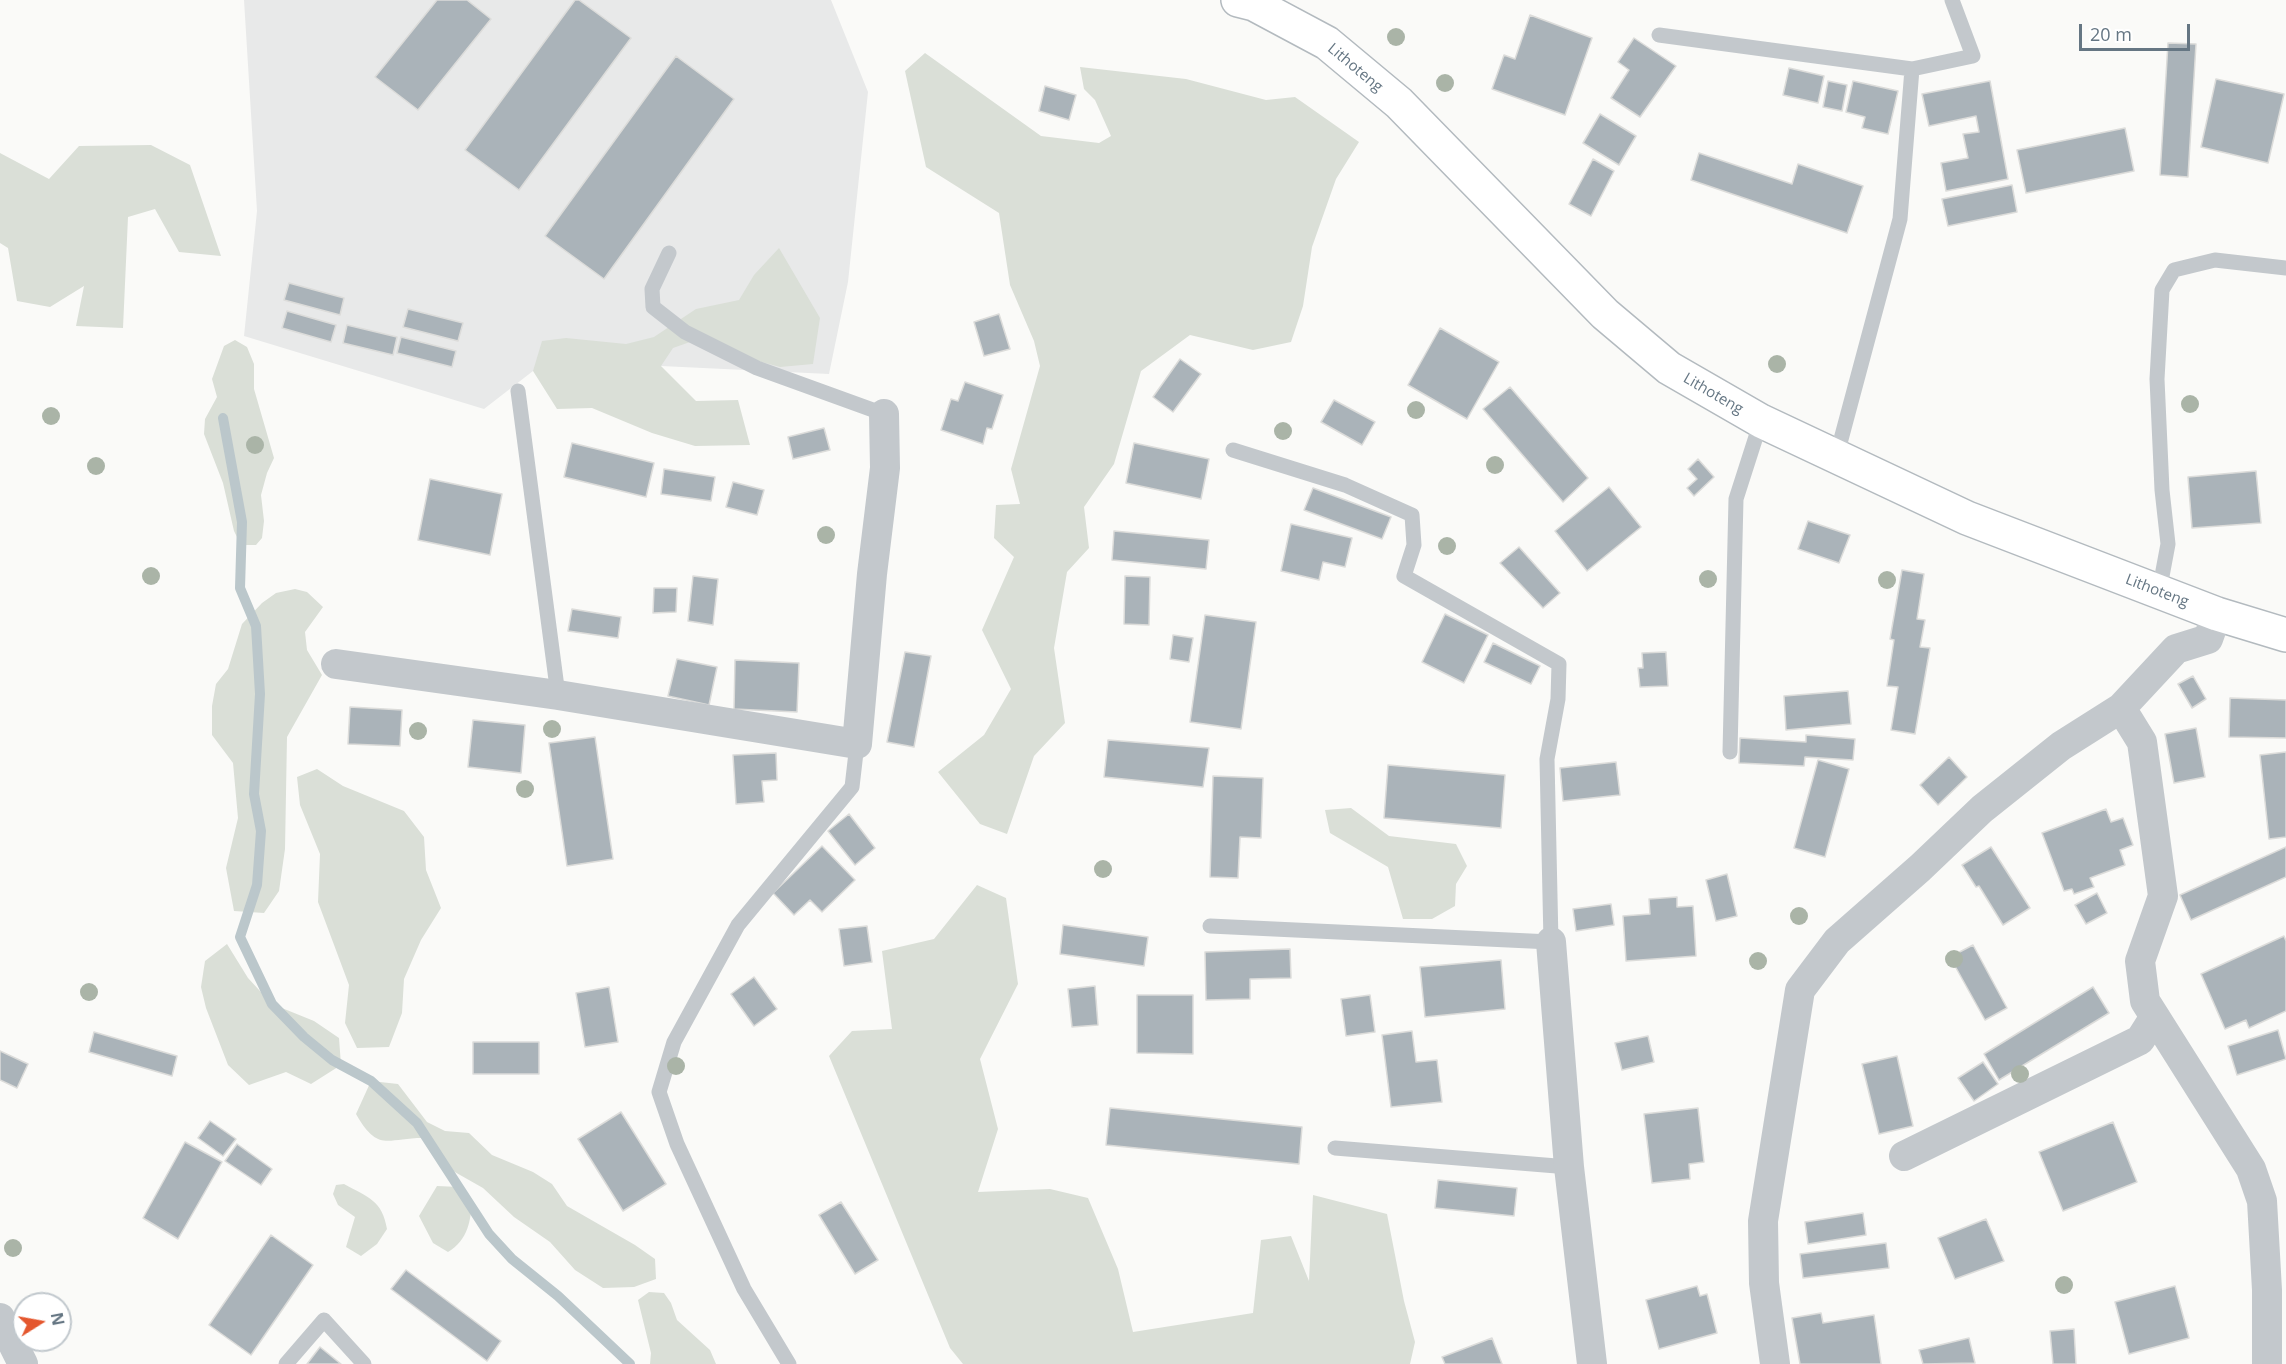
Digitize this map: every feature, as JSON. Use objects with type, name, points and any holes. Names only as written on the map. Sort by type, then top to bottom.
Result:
[{"type":"main road","name":"Lithoteng","points":[[1238,0],[1254,4],[1327,43],[1399,103],[1605,314],[1669,368],[1761,421],[1967,518],[2217,614],[2286,635]]},
{"type":"street","points":[[336,664],[558,695],[857,744],[872,574],[885,468],[884,414]]},
{"type":"street","points":[[1775,1364],[1764,1283],[1763,1221],[1800,990],[1838,941],[1982,809],[2061,746],[2121,708],[2176,649],[2208,639],[2217,614]]},
{"type":"street","points":[[2121,708],[2142,742],[2163,896],[2140,960],[2145,1001],[2251,1169],[2262,1201],[2267,1290],[2267,1364]]},
{"type":"street","points":[[1551,942],[1569,1167],[1592,1364]]},
{"type":"street","points":[[1904,1156],[2140,1040],[2154,1018]]},
{"type":"street","points":[[0,1318],[23,1364]]},
{"type":"lane","points":[[1659,35],[1912,69],[1973,56],[1952,0]]},
{"type":"lane","points":[[1836,458],[1900,219],[1912,69]]},
{"type":"lane","points":[[669,253],[652,289],[653,307],[685,332],[757,368],[884,414]]},
{"type":"lane","points":[[2159,592],[2168,544],[2162,490],[2157,379],[2162,290],[2174,270],[2215,260],[2286,268]]},
{"type":"lane","points":[[518,391],[558,695]]},
{"type":"lane","points":[[1730,752],[1736,499],[1761,421]]},
{"type":"lane","points":[[1210,926],[1551,942],[1547,759],[1558,699],[1559,664],[1404,576],[1414,545],[1412,515],[1345,485],[1233,450]]},
{"type":"lane","points":[[789,1364],[744,1289],[677,1144],[659,1092],[674,1042],[738,925],[852,787],[857,744]]},
{"type":"lane","points":[[1335,1149],[1569,1167]]},
{"type":"lane","points":[[286,1364],[324,1320],[364,1364]]},
{"type":"shaded area","points":[[244,0],[831,0],[868,92],[848,282],[829,374],[661,366],[533,371],[484,409],[244,336],[257,211]]},
{"type":"shaded area","points":[[925,53],[1041,136],[1099,143],[1111,136],[1095,100],[1084,89],[1080,67],[1186,79],[1266,100],[1295,97],[1359,142],[1336,179],[1312,247],[1303,306],[1291,342],[1253,350],[1190,335],[1141,371],[1114,464],[1084,507],[1089,548],[1067,572],[1054,648],[1065,723],[1034,756],[1007,834],[980,824],[938,772],[984,735],[1011,689],[982,630],[1014,557],[994,538],[996,505],[1020,504],[1011,469],[1040,366],[1034,341],[1010,285],[999,213],[926,167],[905,71]]},
{"type":"shaded area","points":[[151,145],[190,165],[221,256],[179,252],[155,209],[128,217],[123,328],[76,326],[84,286],[50,307],[17,301],[8,248],[0,243],[0,153],[49,179],[79,146]]},
{"type":"shaded area","points":[[779,248],[820,318],[813,364],[780,367],[743,357],[707,336],[673,348],[661,366],[696,401],[738,400],[750,445],[695,446],[652,433],[592,408],[557,409],[533,371],[542,341],[566,338],[626,344],[654,337],[696,309],[739,300],[754,275]]},
{"type":"shaded area","points":[[235,340],[247,347],[254,364],[254,389],[274,458],[261,495],[264,521],[262,538],[256,545],[241,545],[234,531],[223,483],[204,434],[205,419],[217,397],[212,379],[224,346]]},
{"type":"shaded area","points":[[295,589],[307,592],[323,607],[305,632],[307,650],[322,675],[287,737],[285,849],[279,891],[264,913],[234,911],[226,868],[238,818],[233,763],[212,735],[212,706],[216,684],[228,669],[242,624],[262,603],[276,593]]},
{"type":"shaded area","points":[[317,769],[343,786],[404,811],[424,837],[426,870],[441,908],[421,940],[404,979],[402,1013],[389,1047],[357,1048],[345,1023],[349,985],[318,902],[320,854],[300,805],[297,777]]},
{"type":"shaded area","points":[[1351,808],[1389,836],[1456,844],[1467,866],[1456,884],[1455,906],[1432,919],[1403,919],[1388,867],[1330,833],[1325,810]]},
{"type":"shaded area","points":[[977,885],[1006,898],[1018,984],[980,1059],[998,1129],[978,1192],[1050,1189],[1088,1198],[1118,1269],[1133,1332],[1253,1313],[1261,1240],[1291,1236],[1309,1281],[1313,1195],[1387,1214],[1404,1301],[1415,1342],[1410,1364],[963,1364],[950,1348],[829,1056],[852,1031],[892,1029],[882,951],[934,939]]},
{"type":"shaded area","points":[[227,944],[248,978],[272,1004],[314,1021],[339,1038],[341,1065],[311,1084],[286,1072],[249,1085],[228,1065],[206,1008],[201,987],[205,961]]},
{"type":"shaded area","points":[[371,1081],[398,1084],[427,1122],[445,1131],[469,1133],[492,1155],[533,1172],[552,1184],[567,1206],[655,1259],[656,1279],[634,1287],[603,1288],[575,1270],[550,1242],[514,1217],[483,1188],[453,1171],[426,1138],[393,1141],[378,1139],[371,1134],[356,1114]]},
{"type":"shaded area","points":[[344,1184],[373,1201],[385,1219],[387,1229],[377,1244],[361,1256],[346,1247],[355,1217],[338,1205],[333,1194],[336,1185]]},
{"type":"shaded area","points":[[437,1186],[459,1187],[472,1199],[471,1215],[464,1236],[448,1252],[433,1243],[419,1216]]},
{"type":"shaded area","points":[[649,1292],[664,1293],[671,1303],[677,1320],[710,1350],[716,1364],[650,1364],[651,1353],[638,1300]]},
{"type":"building","points":[[437,0],[467,0],[491,19],[418,110],[375,77]]},
{"type":"building","points":[[575,0],[579,0],[631,38],[519,190],[465,150]]},
{"type":"building","points":[[1530,15],[1592,38],[1565,115],[1492,89],[1504,55],[1515,59]]},
{"type":"building","points":[[1634,38],[1676,66],[1640,117],[1611,98],[1629,70],[1618,62]]},
{"type":"building","points":[[2168,43],[2196,44],[2188,177],[2160,175]]},
{"type":"building","points":[[676,56],[734,99],[604,279],[545,236]]},
{"type":"building","points":[[1789,68],[1824,76],[1818,103],[1783,95]]},
{"type":"building","points":[[2216,79],[2284,94],[2268,163],[2201,147]]},
{"type":"building","points":[[1828,81],[1847,85],[1842,111],[1823,107]]},
{"type":"building","points":[[1853,81],[1898,91],[1888,134],[1862,128],[1865,117],[1846,112]]},
{"type":"building","points":[[1990,81],[2008,179],[1946,191],[1941,163],[1968,158],[1963,134],[1979,132],[1976,116],[1929,126],[1922,94]]},
{"type":"building","points":[[1045,86],[1076,95],[1069,120],[1039,111]]},
{"type":"building","points":[[1600,114],[1636,136],[1619,165],[1583,143]]},
{"type":"building","points":[[2125,128],[2134,171],[2026,193],[2017,150]]},
{"type":"building","points":[[1699,153],[1792,184],[1798,164],[1863,186],[1847,233],[1691,180]]},
{"type":"building","points":[[1593,159],[1614,171],[1591,216],[1569,204]]},
{"type":"building","points":[[2012,185],[2017,212],[1948,226],[1942,199]]},
{"type":"building","points":[[289,283],[344,298],[340,315],[284,300]]},
{"type":"building","points":[[408,309],[463,323],[458,341],[403,327]]},
{"type":"building","points":[[287,311],[336,325],[331,342],[282,328]]},
{"type":"building","points":[[999,314],[1010,349],[984,356],[974,322]]},
{"type":"building","points":[[347,325],[397,337],[393,355],[343,343]]},
{"type":"building","points":[[1440,328],[1499,362],[1467,419],[1408,385]]},
{"type":"building","points":[[401,337],[456,351],[452,367],[397,353]]},
{"type":"building","points":[[1180,359],[1201,374],[1173,412],[1153,397]]},
{"type":"building","points":[[965,382],[1003,395],[992,429],[987,428],[983,444],[941,430],[951,399],[958,401]]},
{"type":"building","points":[[1510,387],[1588,478],[1563,502],[1483,409]]},
{"type":"building","points":[[1334,400],[1375,422],[1362,445],[1321,422]]},
{"type":"building","points":[[824,428],[830,450],[793,459],[788,437]]},
{"type":"building","points":[[572,443],[654,463],[646,497],[564,477]]},
{"type":"building","points":[[1134,443],[1209,459],[1201,499],[1126,483]]},
{"type":"building","points":[[1698,459],[1714,477],[1694,496],[1687,488],[1697,479],[1688,469]]},
{"type":"building","points":[[664,469],[715,477],[711,501],[661,494]]},
{"type":"building","points":[[2256,471],[2261,523],[2192,528],[2188,477]]},
{"type":"building","points":[[430,479],[502,494],[490,555],[418,540]]},
{"type":"building","points":[[733,482],[764,490],[757,515],[726,507]]},
{"type":"building","points":[[1609,487],[1641,527],[1587,571],[1555,531]]},
{"type":"building","points":[[1313,488],[1391,517],[1382,539],[1304,510]]},
{"type":"building","points":[[1808,521],[1850,535],[1839,563],[1798,549]]},
{"type":"building","points":[[1291,524],[1352,538],[1345,567],[1323,562],[1319,580],[1281,571]]},
{"type":"building","points":[[1114,531],[1209,540],[1206,569],[1112,560]]},
{"type":"building","points":[[1519,547],[1560,593],[1543,608],[1500,563]]},
{"type":"building","points":[[1902,570],[1924,574],[1917,619],[1925,620],[1920,647],[1930,648],[1915,734],[1891,730],[1898,687],[1887,686],[1894,640],[1890,639]]},
{"type":"building","points":[[693,576],[718,579],[713,625],[688,621]]},
{"type":"building","points":[[1125,576],[1150,577],[1149,625],[1124,624]]},
{"type":"building","points":[[654,588],[677,588],[676,612],[653,613]]},
{"type":"building","points":[[572,609],[621,617],[618,638],[568,631]]},
{"type":"building","points":[[1445,614],[1488,635],[1464,683],[1422,662]]},
{"type":"building","points":[[1205,615],[1256,622],[1241,729],[1190,722]]},
{"type":"building","points":[[1173,635],[1193,638],[1189,662],[1170,659]]},
{"type":"building","points":[[1493,643],[1540,666],[1531,684],[1484,662]]},
{"type":"building","points":[[905,652],[931,656],[914,747],[887,742]]},
{"type":"building","points":[[1666,652],[1668,686],[1640,687],[1638,668],[1643,668],[1642,653]]},
{"type":"building","points":[[677,659],[717,667],[709,705],[668,696]]},
{"type":"building","points":[[735,660],[799,663],[797,712],[734,709]]},
{"type":"building","points":[[2193,676],[2206,699],[2192,708],[2178,684]]},
{"type":"building","points":[[1848,691],[1851,724],[1786,730],[1784,696]]},
{"type":"building","points":[[2230,698],[2286,700],[2286,738],[2229,737]]},
{"type":"building","points":[[350,707],[402,710],[400,746],[348,744]]},
{"type":"building","points":[[473,720],[525,725],[521,773],[468,767]]},
{"type":"building","points":[[2196,728],[2205,777],[2174,783],[2165,734]]},
{"type":"building","points":[[1806,735],[1855,739],[1853,760],[1805,757],[1804,766],[1739,763],[1740,738],[1806,742]]},
{"type":"building","points":[[595,737],[613,859],[567,866],[549,743]]},
{"type":"building","points":[[1108,740],[1209,748],[1203,787],[1104,777]]},
{"type":"building","points":[[2286,752],[2286,837],[2269,839],[2260,755]]},
{"type":"building","points":[[776,753],[777,780],[762,781],[764,802],[736,804],[733,755]]},
{"type":"building","points":[[1949,757],[1967,777],[1938,805],[1920,785]]},
{"type":"building","points":[[1818,760],[1849,769],[1825,857],[1794,848]]},
{"type":"building","points":[[1616,762],[1620,795],[1563,801],[1560,768]]},
{"type":"building","points":[[1388,765],[1505,775],[1501,828],[1384,818]]},
{"type":"building","points":[[1213,776],[1263,778],[1261,838],[1240,837],[1238,878],[1210,877]]},
{"type":"building","points":[[2106,809],[2111,822],[2123,818],[2133,845],[2120,850],[2125,865],[2090,878],[2094,887],[2074,894],[2072,889],[2064,891],[2042,833]]},
{"type":"building","points":[[849,814],[875,848],[855,865],[828,831]]},
{"type":"building","points":[[822,846],[855,880],[822,912],[810,900],[794,915],[773,893]]},
{"type":"building","points":[[1991,847],[2030,908],[2003,925],[1979,886],[1976,887],[1962,865]]},
{"type":"building","points":[[2286,847],[2286,877],[2191,920],[2180,895]]},
{"type":"building","points":[[1727,874],[1737,916],[1716,921],[1706,880]]},
{"type":"building","points":[[2097,893],[2107,913],[2086,924],[2075,905]]},
{"type":"building","points":[[1677,897],[1677,907],[1693,906],[1696,956],[1626,961],[1623,916],[1650,914],[1649,899]]},
{"type":"building","points":[[1611,904],[1614,925],[1576,931],[1573,909]]},
{"type":"building","points":[[1063,925],[1148,937],[1144,966],[1060,954]]},
{"type":"building","points":[[867,926],[872,962],[844,966],[839,929]]},
{"type":"building","points":[[2284,936],[2286,941],[2286,1011],[2249,1028],[2246,1020],[2225,1029],[2201,974]]},
{"type":"building","points":[[1973,945],[2007,1008],[1985,1020],[1950,957]]},
{"type":"building","points":[[1290,949],[1291,978],[1250,979],[1250,999],[1206,1000],[1205,952]]},
{"type":"building","points":[[1501,960],[1505,1009],[1425,1017],[1420,967]]},
{"type":"building","points":[[754,977],[777,1009],[754,1026],[731,994]]},
{"type":"building","points":[[1095,986],[1098,1025],[1072,1027],[1068,989]]},
{"type":"building","points":[[609,987],[618,1042],[585,1047],[576,993]]},
{"type":"building","points":[[2093,987],[2109,1013],[1999,1080],[1984,1054]]},
{"type":"building","points":[[1137,995],[1193,995],[1193,1054],[1137,1053]]},
{"type":"building","points":[[1370,995],[1375,1032],[1346,1036],[1341,999]]},
{"type":"building","points":[[2278,1030],[2286,1059],[2237,1075],[2228,1046]]},
{"type":"building","points":[[1412,1031],[1416,1062],[1437,1060],[1442,1102],[1391,1107],[1382,1035]]},
{"type":"building","points":[[94,1032],[177,1056],[172,1076],[89,1052]]},
{"type":"building","points":[[1648,1036],[1654,1062],[1622,1070],[1615,1043]]},
{"type":"building","points":[[473,1042],[539,1042],[539,1074],[473,1074]]},
{"type":"building","points":[[0,1051],[28,1064],[17,1088],[0,1080]]},
{"type":"building","points":[[1897,1056],[1913,1126],[1879,1134],[1862,1064]]},
{"type":"building","points":[[1983,1062],[1998,1084],[1974,1101],[1958,1078]]},
{"type":"building","points":[[1110,1108],[1302,1127],[1299,1164],[1106,1145]]},
{"type":"building","points":[[1698,1108],[1704,1162],[1689,1164],[1690,1179],[1652,1183],[1644,1114]]},
{"type":"building","points":[[621,1112],[666,1184],[623,1211],[578,1139]]},
{"type":"building","points":[[210,1121],[236,1139],[223,1156],[198,1138]]},
{"type":"building","points":[[2113,1122],[2137,1182],[2063,1211],[2039,1152]]},
{"type":"building","points":[[185,1142],[222,1162],[178,1239],[143,1218]]},
{"type":"building","points":[[237,1144],[272,1169],[261,1185],[225,1161]]},
{"type":"building","points":[[1438,1180],[1517,1188],[1514,1216],[1435,1208]]},
{"type":"building","points":[[841,1202],[878,1260],[855,1274],[819,1215]]},
{"type":"building","points":[[1863,1213],[1866,1235],[1808,1244],[1805,1222]]},
{"type":"building","points":[[1986,1219],[2004,1261],[1955,1279],[1938,1238]]},
{"type":"building","points":[[271,1235],[313,1265],[251,1355],[209,1325]]},
{"type":"building","points":[[1886,1243],[1889,1268],[1803,1278],[1800,1254]]},
{"type":"building","points":[[406,1270],[501,1341],[487,1361],[391,1289]]},
{"type":"building","points":[[1697,1286],[1700,1296],[1707,1294],[1717,1333],[1659,1349],[1646,1300]]},
{"type":"building","points":[[2175,1286],[2189,1338],[2129,1354],[2115,1302]]},
{"type":"building","points":[[1821,1313],[1823,1323],[1874,1315],[1881,1364],[1800,1364],[1792,1318]]},
{"type":"building","points":[[2074,1329],[2076,1364],[2053,1364],[2050,1331]]},
{"type":"building","points":[[1492,1338],[1502,1364],[1445,1364],[1442,1357]]},
{"type":"building","points":[[1969,1338],[1975,1363],[1923,1364],[1919,1350]]},
{"type":"building","points":[[320,1347],[341,1364],[307,1364]]},
{"type":"waterway","points":[[223,418],[242,522],[240,588],[256,626],[260,694],[254,794],[261,831],[257,885],[240,937],[272,1004],[304,1037],[332,1060],[371,1081],[417,1123],[489,1234],[512,1259],[558,1296],[630,1364]]}]
